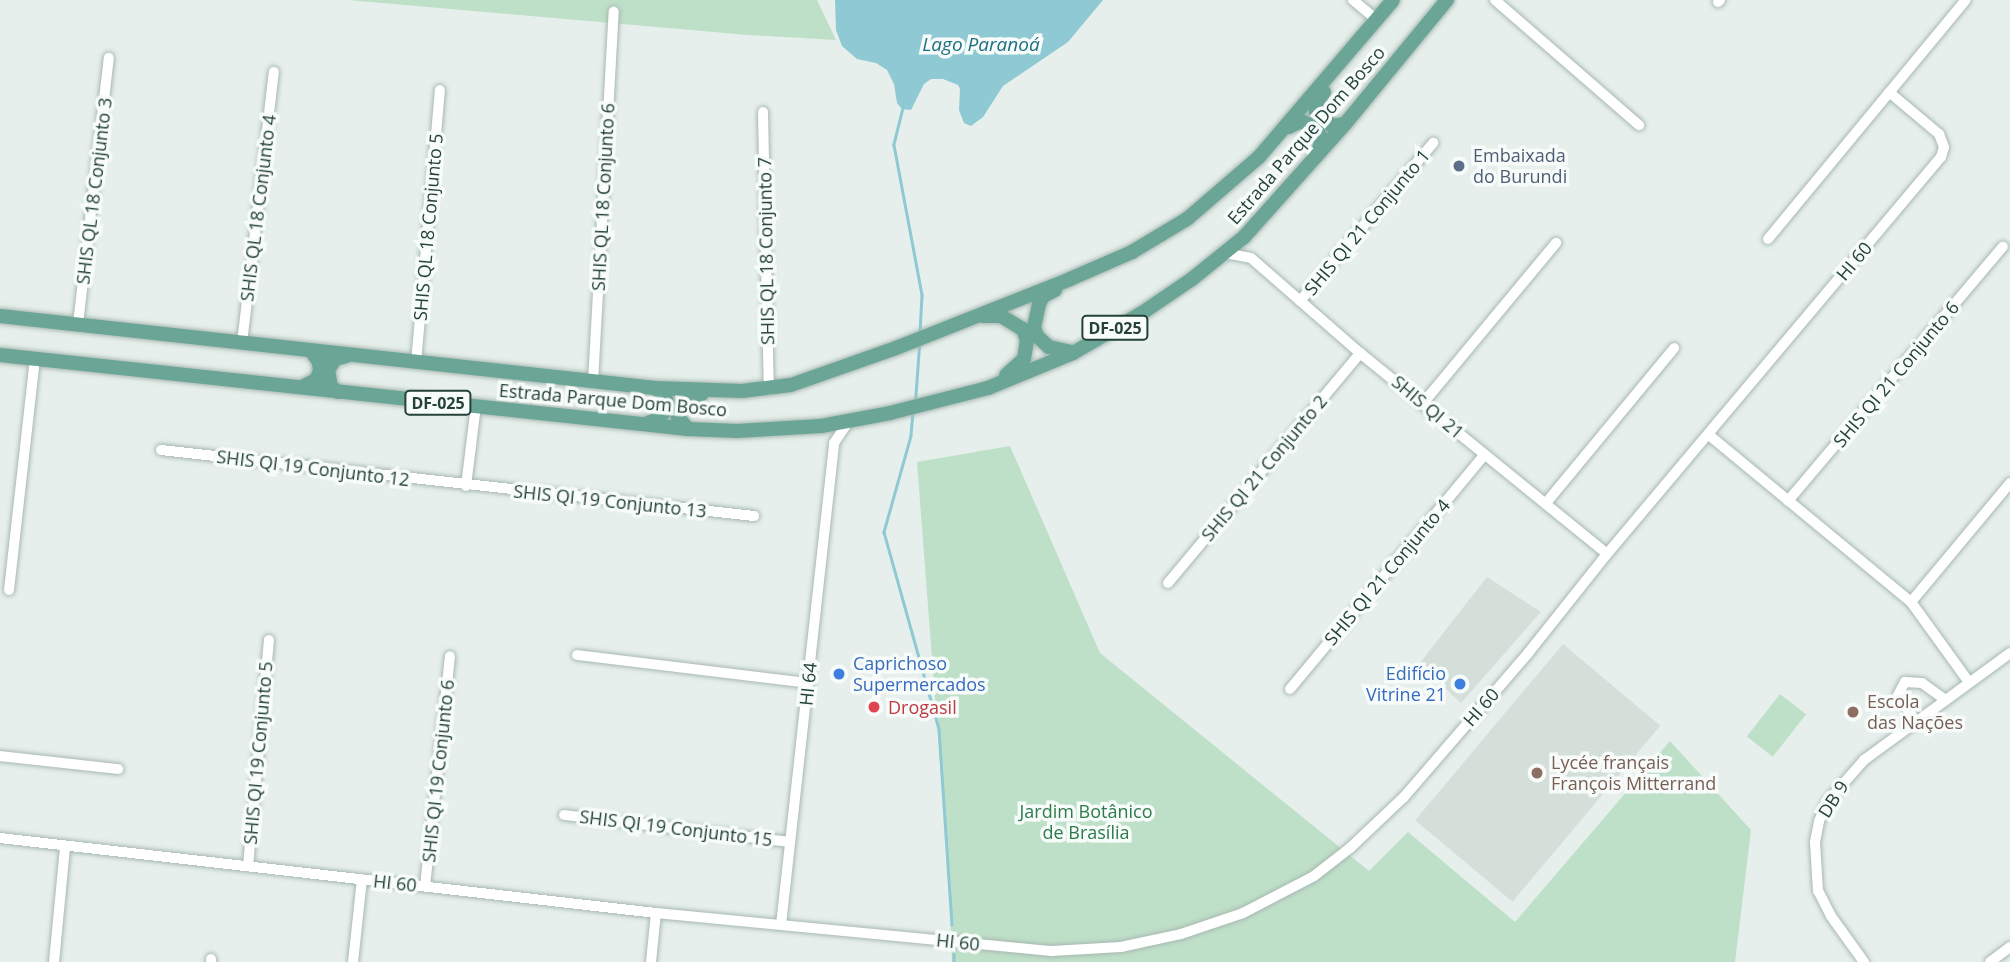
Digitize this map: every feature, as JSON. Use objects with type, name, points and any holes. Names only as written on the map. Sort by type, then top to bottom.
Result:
[{"type":"main road","name":"Estrada Parque Dom Bosco","points":[[0,316],[655,388],[769,390],[818,378],[1070,279],[1132,252],[1187,219],[1259,157],[1332,75],[1393,0]]},
{"type":"main road","name":"Estrada Parque Dom Bosco","points":[[0,355],[688,429],[737,431],[821,426],[890,413],[988,388],[1073,353],[1142,313],[1225,253],[1244,237],[1317,157],[1447,0]]},
{"type":"main road","points":[[1332,75],[1316,103],[1316,113],[1332,126],[1345,124]]},
{"type":"main road","points":[[1286,127],[1301,121],[1316,128],[1322,139],[1317,157]]},
{"type":"main road","points":[[1070,279],[1044,296],[1033,321],[1037,336],[1049,347],[1073,353]]},
{"type":"main road","points":[[973,316],[1001,316],[1023,328],[1027,340],[1024,359],[1016,369],[988,388]]},
{"type":"main road","points":[[300,388],[316,380],[320,371],[319,362],[312,352]]},
{"type":"main road","points":[[338,392],[331,387],[328,370],[335,359],[347,356]]},
{"type":"main road","points":[[644,425],[658,419],[668,408],[665,395],[655,388]]},
{"type":"main road","points":[[688,429],[678,417],[682,402],[694,395],[721,391]]},
{"type":"street","points":[[1353,0],[1377,20]]},
{"type":"street","points":[[1494,0],[1639,125]]},
{"type":"street","points":[[1768,239],[1966,0]]},
{"type":"street","name":"SHIS QL 18 Conjunto 6","points":[[593,382],[614,12]]},
{"type":"street","name":"SHIS QL 18 Conjunto 3","points":[[78,324],[109,58]]},
{"type":"street","name":"SHIS QL 18 Conjunto 4","points":[[242,343],[274,72]]},
{"type":"street","name":"SHIS QL 18 Conjunto 5","points":[[416,363],[440,90]]},
{"type":"street","name":"HI 60","points":[[0,838],[656,913],[1013,948],[1089,951],[1181,934],[1263,904],[1314,876],[1350,848],[1404,797],[1529,652],[1607,554],[1944,152],[1939,134],[1889,92]]},
{"type":"street","name":"SHIS QL 18 Conjunto 7","points":[[762,112],[769,390]]},
{"type":"street","name":"SHIS QI 21 Conjunto 1","points":[[1300,301],[1433,143]]},
{"type":"street","points":[[1225,253],[1251,258],[1244,237]]},
{"type":"street","points":[[1424,402],[1556,243]]},
{"type":"street","name":"SHIS QI 21 Conjunto 6","points":[[1788,501],[2003,247]]},
{"type":"street","name":"SHIS QI 21","points":[[1251,258],[1360,353],[1424,402],[1484,455],[1607,554]]},
{"type":"street","points":[[1546,503],[1674,348]]},
{"type":"street","name":"SHIS QI 21 Conjunto 2","points":[[1168,583],[1360,353]]},
{"type":"street","points":[[9,590],[35,359]]},
{"type":"street","points":[[466,486],[476,407]]},
{"type":"street","name":"HI 64","points":[[781,925],[834,443],[848,422]]},
{"type":"street","points":[[821,426],[834,443]]},
{"type":"street","points":[[1709,435],[1911,602],[1969,682],[2010,653]]},
{"type":"street","name":"SHIS QI 19 Conjunto 12","points":[[161,450],[466,486]]},
{"type":"street","name":"SHIS QI 21 Conjunto 4","points":[[1290,689],[1484,455]]},
{"type":"street","points":[[1911,602],[2010,483]]},
{"type":"street","name":"SHIS QI 19 Conjunto 13","points":[[466,486],[754,516]]},
{"type":"street","name":"SHIS QI 19 Conjunto 5","points":[[248,866],[269,640]]},
{"type":"street","points":[[577,655],[808,683]]},
{"type":"street","name":"SHIS QI 19 Conjunto 6","points":[[425,886],[450,656]]},
{"type":"street","points":[[1916,722],[1900,699],[1902,685],[1909,681],[1922,683],[1945,700]]},
{"type":"street","name":"DB 9","points":[[1864,962],[1830,916],[1818,891],[1814,862],[1819,821],[1828,801],[1848,775],[1969,682]]},
{"type":"street","points":[[0,756],[118,769]]},
{"type":"street","name":"SHIS QI 19 Conjunto 15","points":[[564,815],[789,842]]},
{"type":"street","points":[[54,962],[65,847]]},
{"type":"street","points":[[353,962],[362,879]]},
{"type":"street","points":[[651,962],[656,913]]},
{"type":"street","points":[[1990,962],[2010,947]]},
{"type":"shaded area","points":[[1487,577],[1541,612],[1461,703],[1419,664]]},
{"type":"shaded area","name":"Lycée français François Mitterrand","points":[[1563,644],[1660,726],[1512,902],[1415,820]]},
{"type":"green space","points":[[348,0],[817,0],[836,40],[748,35]]},
{"type":"green space","name":"Jardim Botânico de Brasília","points":[[1010,446],[1100,653],[1369,871],[1408,832],[1515,922],[1670,741],[1751,830],[1735,962],[952,962],[949,881],[917,462]]},
{"type":"green space","points":[[1780,694],[1806,714],[1773,757],[1747,737]]},
{"type":"water","name":"Lago Paranoá","points":[[835,0],[1103,0],[1068,42],[1003,86],[983,117],[971,126],[964,123],[959,110],[958,85],[943,79],[931,79],[924,84],[911,110],[902,109],[897,103],[894,84],[887,70],[876,63],[857,59],[842,46],[836,30]]},
{"type":"waterway","points":[[903,108],[894,145],[922,295],[920,332]]},
{"type":"waterway","points":[[915,402],[919,346]]},
{"type":"waterway","points":[[913,412],[911,436],[884,532],[939,729],[952,925]]},
{"type":"waterway","points":[[954,954],[954,962]]},
{"type":"place","name":"Embaixada do Burundi","points":[[1459,166]]},
{"type":"place","name":"Caprichoso Supermercados","points":[[839,674]]},
{"type":"place","name":"Edifício Vitrine 21","points":[[1460,684]]},
{"type":"place","name":"Drogasil","points":[[874,707]]},
{"type":"place","name":"Escola das Nações","points":[[1853,712]]},
{"type":"place","name":"Lycée français François Mitterrand","points":[[1537,773]]}]
